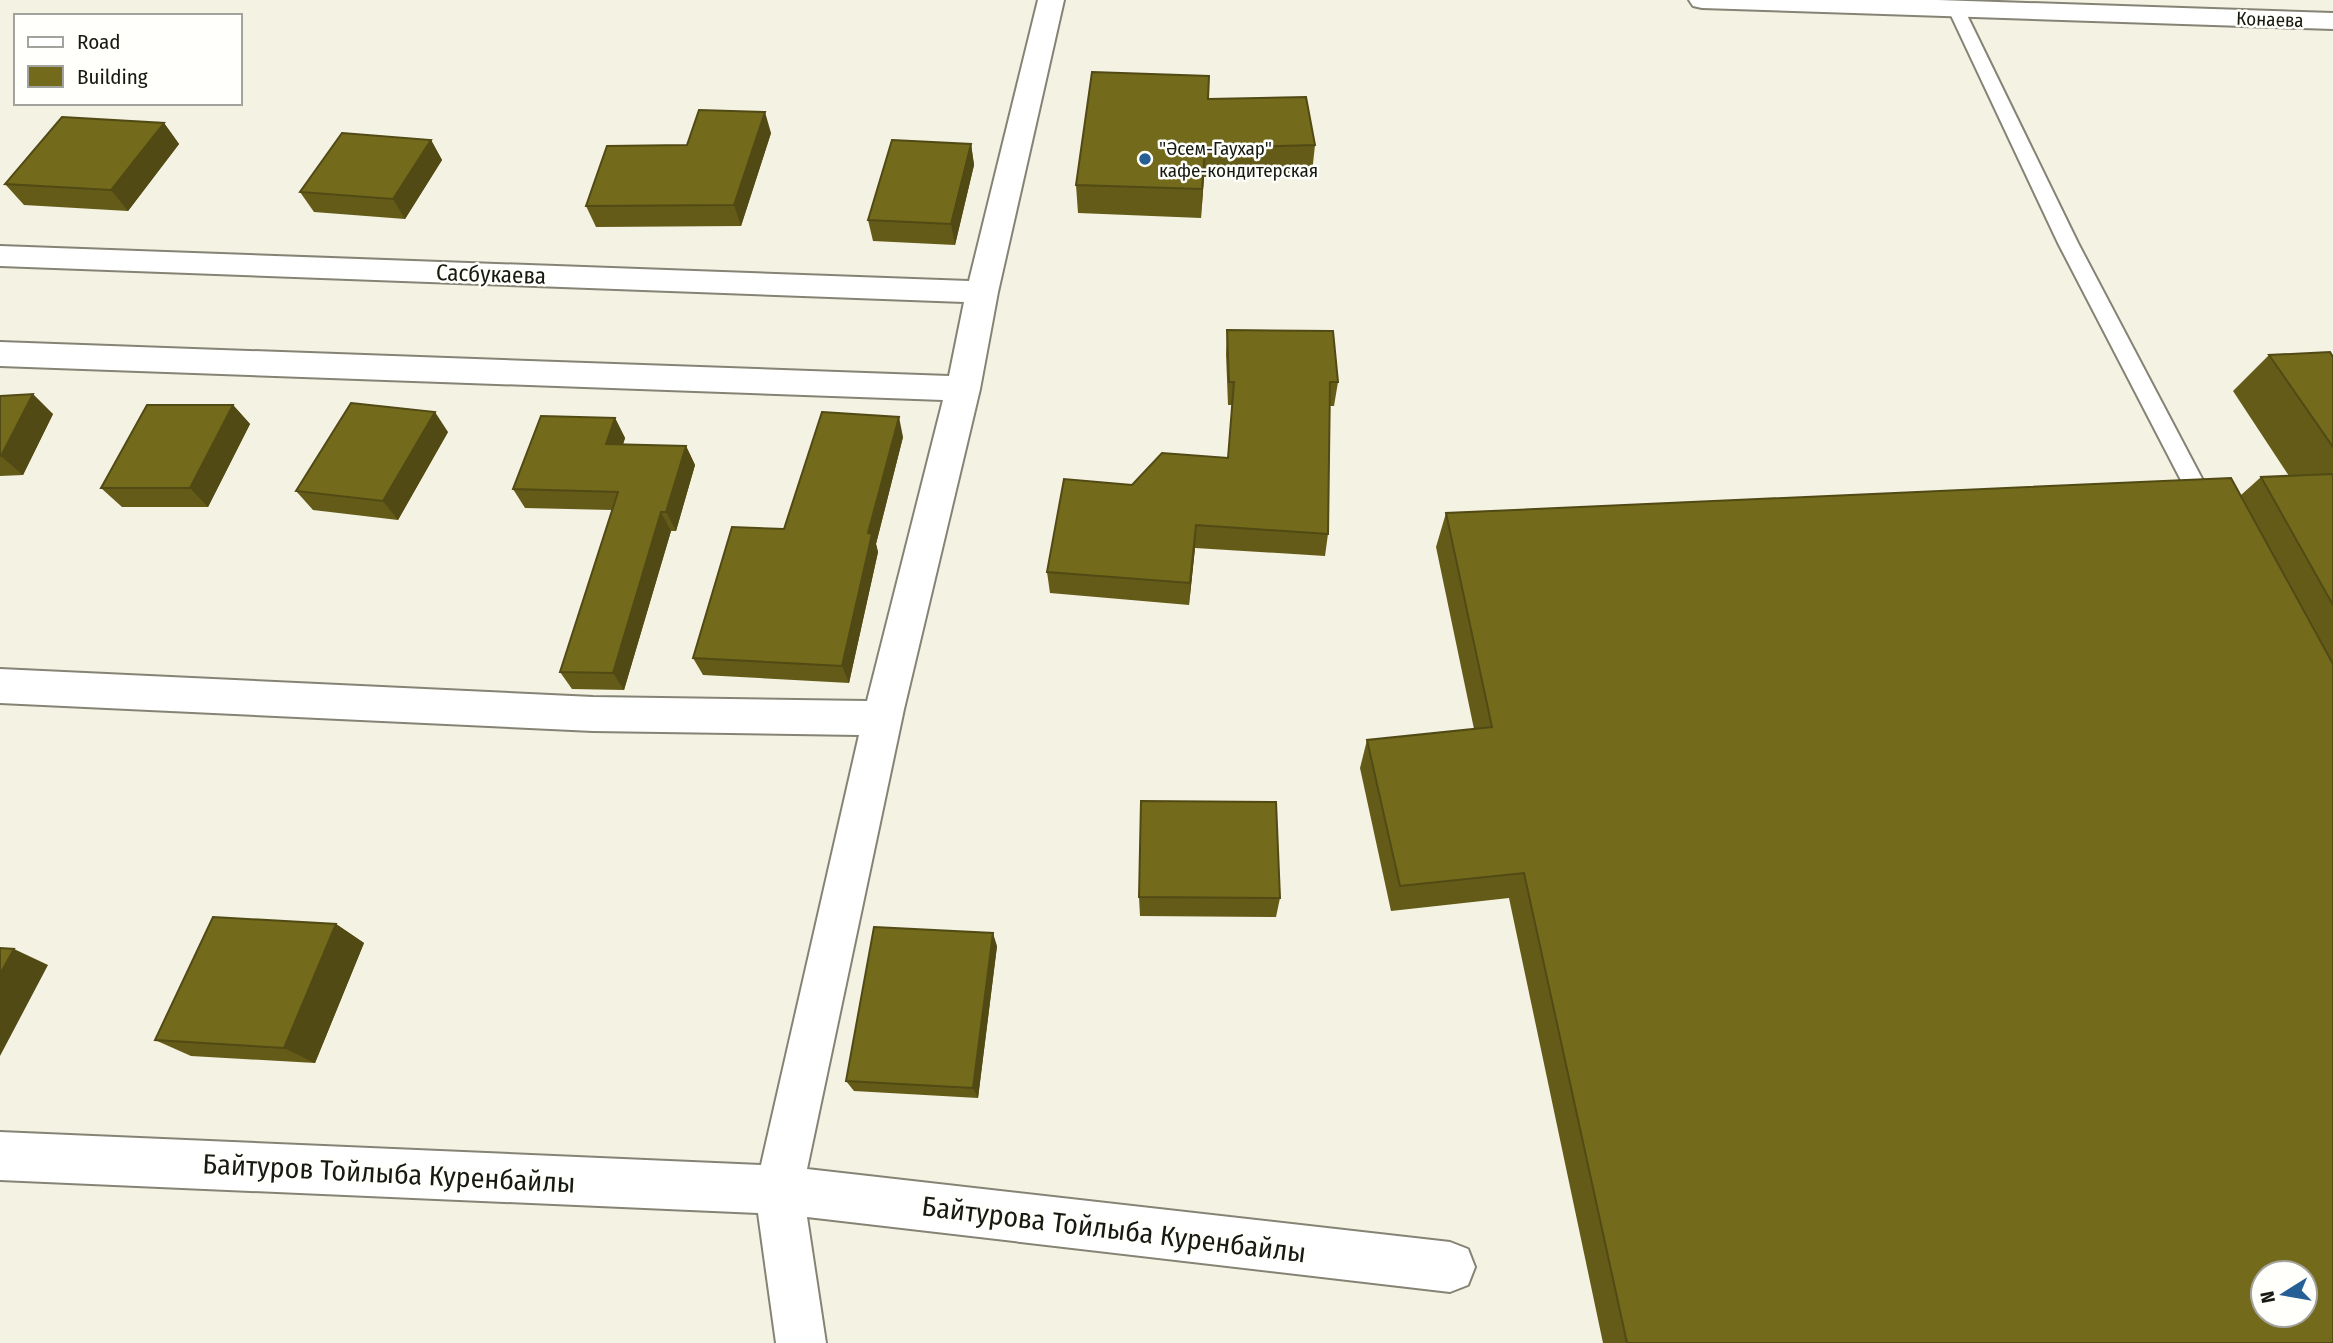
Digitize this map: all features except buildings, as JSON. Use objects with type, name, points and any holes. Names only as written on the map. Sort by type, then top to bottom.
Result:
[{"type":"street","points":[[801,1343],[779,1190],[883,718],[963,389],[982,292],[1051,0]]},
{"type":"street","name":"Конаева","points":[[1702,0],[2333,21]]},
{"type":"street","name":"Сасбукаева","points":[[0,256],[982,292]]},
{"type":"street","points":[[0,354],[963,389]]},
{"type":"street","points":[[0,687],[593,714],[883,718]]},
{"type":"street","name":"Байтуров Тойлыба Куренбайлы","points":[[0,1156],[779,1190]]},
{"type":"street","name":"Байтурова Тойлыба Куренбайлы","points":[[779,1190],[1450,1267]]},
{"type":"lane","points":[[1956,9],[2068,243],[2219,531]]},
{"type":"place","name":"\"Әсем-Гаухар\" кафе-кондитерская","points":[[1145,159]]}]
